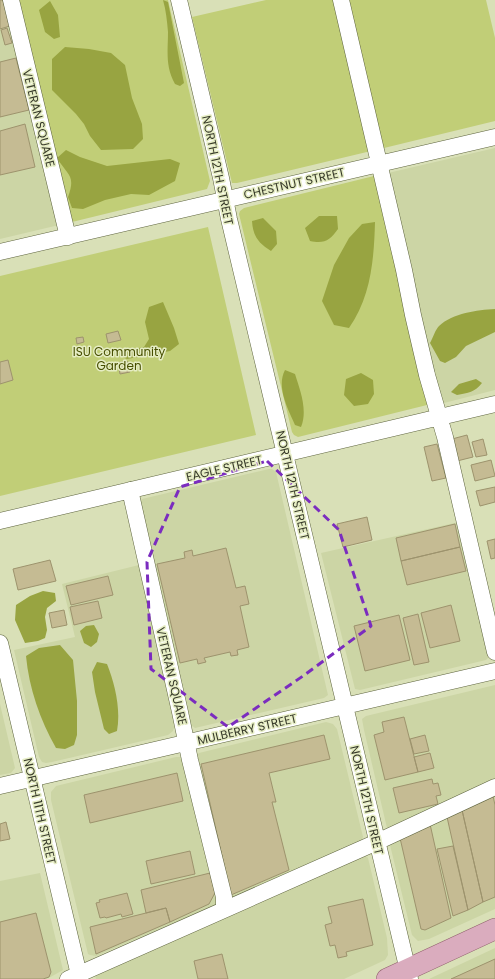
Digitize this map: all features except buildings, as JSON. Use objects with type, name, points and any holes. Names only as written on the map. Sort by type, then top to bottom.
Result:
[{"type":"main road","points":[[387,979],[409,974],[495,929]]},
{"type":"street","name":"VETERAN SQUARE","points":[[11,0],[68,236]]},
{"type":"street","name":"NORTH 12TH STREET","points":[[179,0],[229,219],[409,974]]},
{"type":"street","points":[[341,0],[427,375],[439,417],[495,652]]},
{"type":"street","name":"CHESTNUT STREET","points":[[0,252],[495,137]]},
{"type":"street","name":"EAGLE STREET","points":[[0,521],[495,404]]},
{"type":"street","name":"VETERAN SQUARE","points":[[130,490],[186,743],[224,897],[224,909]]},
{"type":"street","name":"NORTH 11TH STREET","points":[[0,643],[76,977]]},
{"type":"street","name":"MULBERRY STREET","points":[[0,786],[495,671]]},
{"type":"street","points":[[76,977],[224,909],[377,842],[495,787]]},
{"type":"highlighted area","points":[[267,461],[339,530],[371,626],[303,676],[228,727],[151,669],[147,562],[180,487]]},
{"type":"shaded area","points":[[0,0],[6,0],[59,225],[0,239]]},
{"type":"shaded area","points":[[495,148],[495,390],[444,403],[439,400],[388,173]]},
{"type":"shaded area","points":[[269,469],[276,472],[328,695],[324,698],[195,728],[190,724],[139,502],[142,499]]},
{"type":"shaded area","points":[[459,522],[489,654],[488,658],[486,660],[360,690],[355,689],[321,553]]},
{"type":"shaded area","points":[[139,565],[175,725],[173,731],[168,735],[52,762],[42,762],[39,757],[14,650],[75,637],[62,584]]},
{"type":"shaded area","points":[[495,685],[495,781],[387,828],[362,719],[366,716]]},
{"type":"shaded area","points":[[0,704],[15,768],[11,773],[0,775]]},
{"type":"shaded area","points":[[326,722],[333,724],[337,729],[363,837],[362,841],[234,896],[229,896],[196,756],[199,753]]},
{"type":"shaded area","points":[[181,757],[185,760],[217,902],[215,905],[96,956],[90,955],[88,954],[51,800],[51,792],[56,786]]},
{"type":"shaded area","points":[[495,794],[495,909],[429,939],[418,941],[412,935],[390,845]]},
{"type":"shaded area","points":[[364,854],[368,858],[387,938],[388,955],[385,960],[344,979],[96,979],[95,976]]},
{"type":"shaded area","points":[[40,873],[63,970],[47,979],[0,979],[0,881]]},
{"type":"shaded area","points":[[495,948],[495,979],[429,979]]},
{"type":"green space","points":[[14,0],[168,0],[210,181],[207,189],[72,222]]},
{"type":"green space","points":[[163,0],[168,2],[184,83],[180,86],[175,84],[168,65],[168,32]]},
{"type":"green space","points":[[266,0],[338,0],[371,151],[232,183],[192,17]]},
{"type":"green space","points":[[344,0],[486,0],[495,38],[495,121],[384,148],[380,145]]},
{"type":"green space","points":[[50,1],[58,15],[60,37],[54,39],[45,32],[39,10]]},
{"type":"green space","points":[[65,47],[111,53],[125,65],[132,98],[142,124],[143,139],[133,149],[101,150],[76,114],[52,90],[52,59]]},
{"type":"green space","points":[[66,150],[80,157],[107,166],[170,159],[180,163],[175,181],[149,195],[131,194],[105,200],[83,209],[72,208],[68,197],[71,184],[70,176],[57,158]]},
{"type":"green space","points":[[374,176],[429,400],[427,405],[298,437],[292,432],[239,214],[244,208]]},
{"type":"green space","points":[[319,216],[337,216],[338,229],[327,240],[320,242],[310,241],[305,228]]},
{"type":"green space","points":[[263,218],[276,231],[277,244],[271,251],[257,239],[254,231],[252,221]]},
{"type":"green space","points":[[375,222],[374,250],[370,277],[362,304],[349,328],[334,325],[322,301],[334,265],[349,238],[362,224]]},
{"type":"green space","name":"ISU Community Garden","points":[[208,227],[256,435],[0,496],[0,276]]},
{"type":"green space","points":[[163,302],[179,344],[170,351],[127,359],[123,357],[123,351],[144,347],[149,339],[145,322],[149,307]]},
{"type":"green space","points":[[495,309],[495,332],[466,346],[456,357],[445,363],[440,361],[430,343],[439,326],[458,315],[473,311]]},
{"type":"green space","points":[[285,370],[295,374],[301,393],[304,414],[301,427],[295,425],[282,391]]},
{"type":"green space","points":[[361,373],[373,380],[374,394],[368,404],[354,406],[344,395],[346,379]]},
{"type":"green space","points":[[476,379],[482,383],[474,390],[457,395],[451,392],[459,384]]},
{"type":"green space","points":[[43,591],[55,593],[56,601],[47,608],[45,617],[47,630],[45,638],[38,641],[25,643],[15,620],[16,605],[30,596]]},
{"type":"green space","points":[[94,625],[99,634],[97,642],[91,647],[84,643],[80,631],[86,626]]},
{"type":"green space","points":[[60,645],[73,660],[77,701],[77,735],[74,745],[65,749],[56,748],[40,715],[27,668],[26,656],[39,648]]},
{"type":"green space","points":[[97,662],[107,664],[118,705],[117,731],[109,734],[104,729],[95,692],[92,672]]}]
